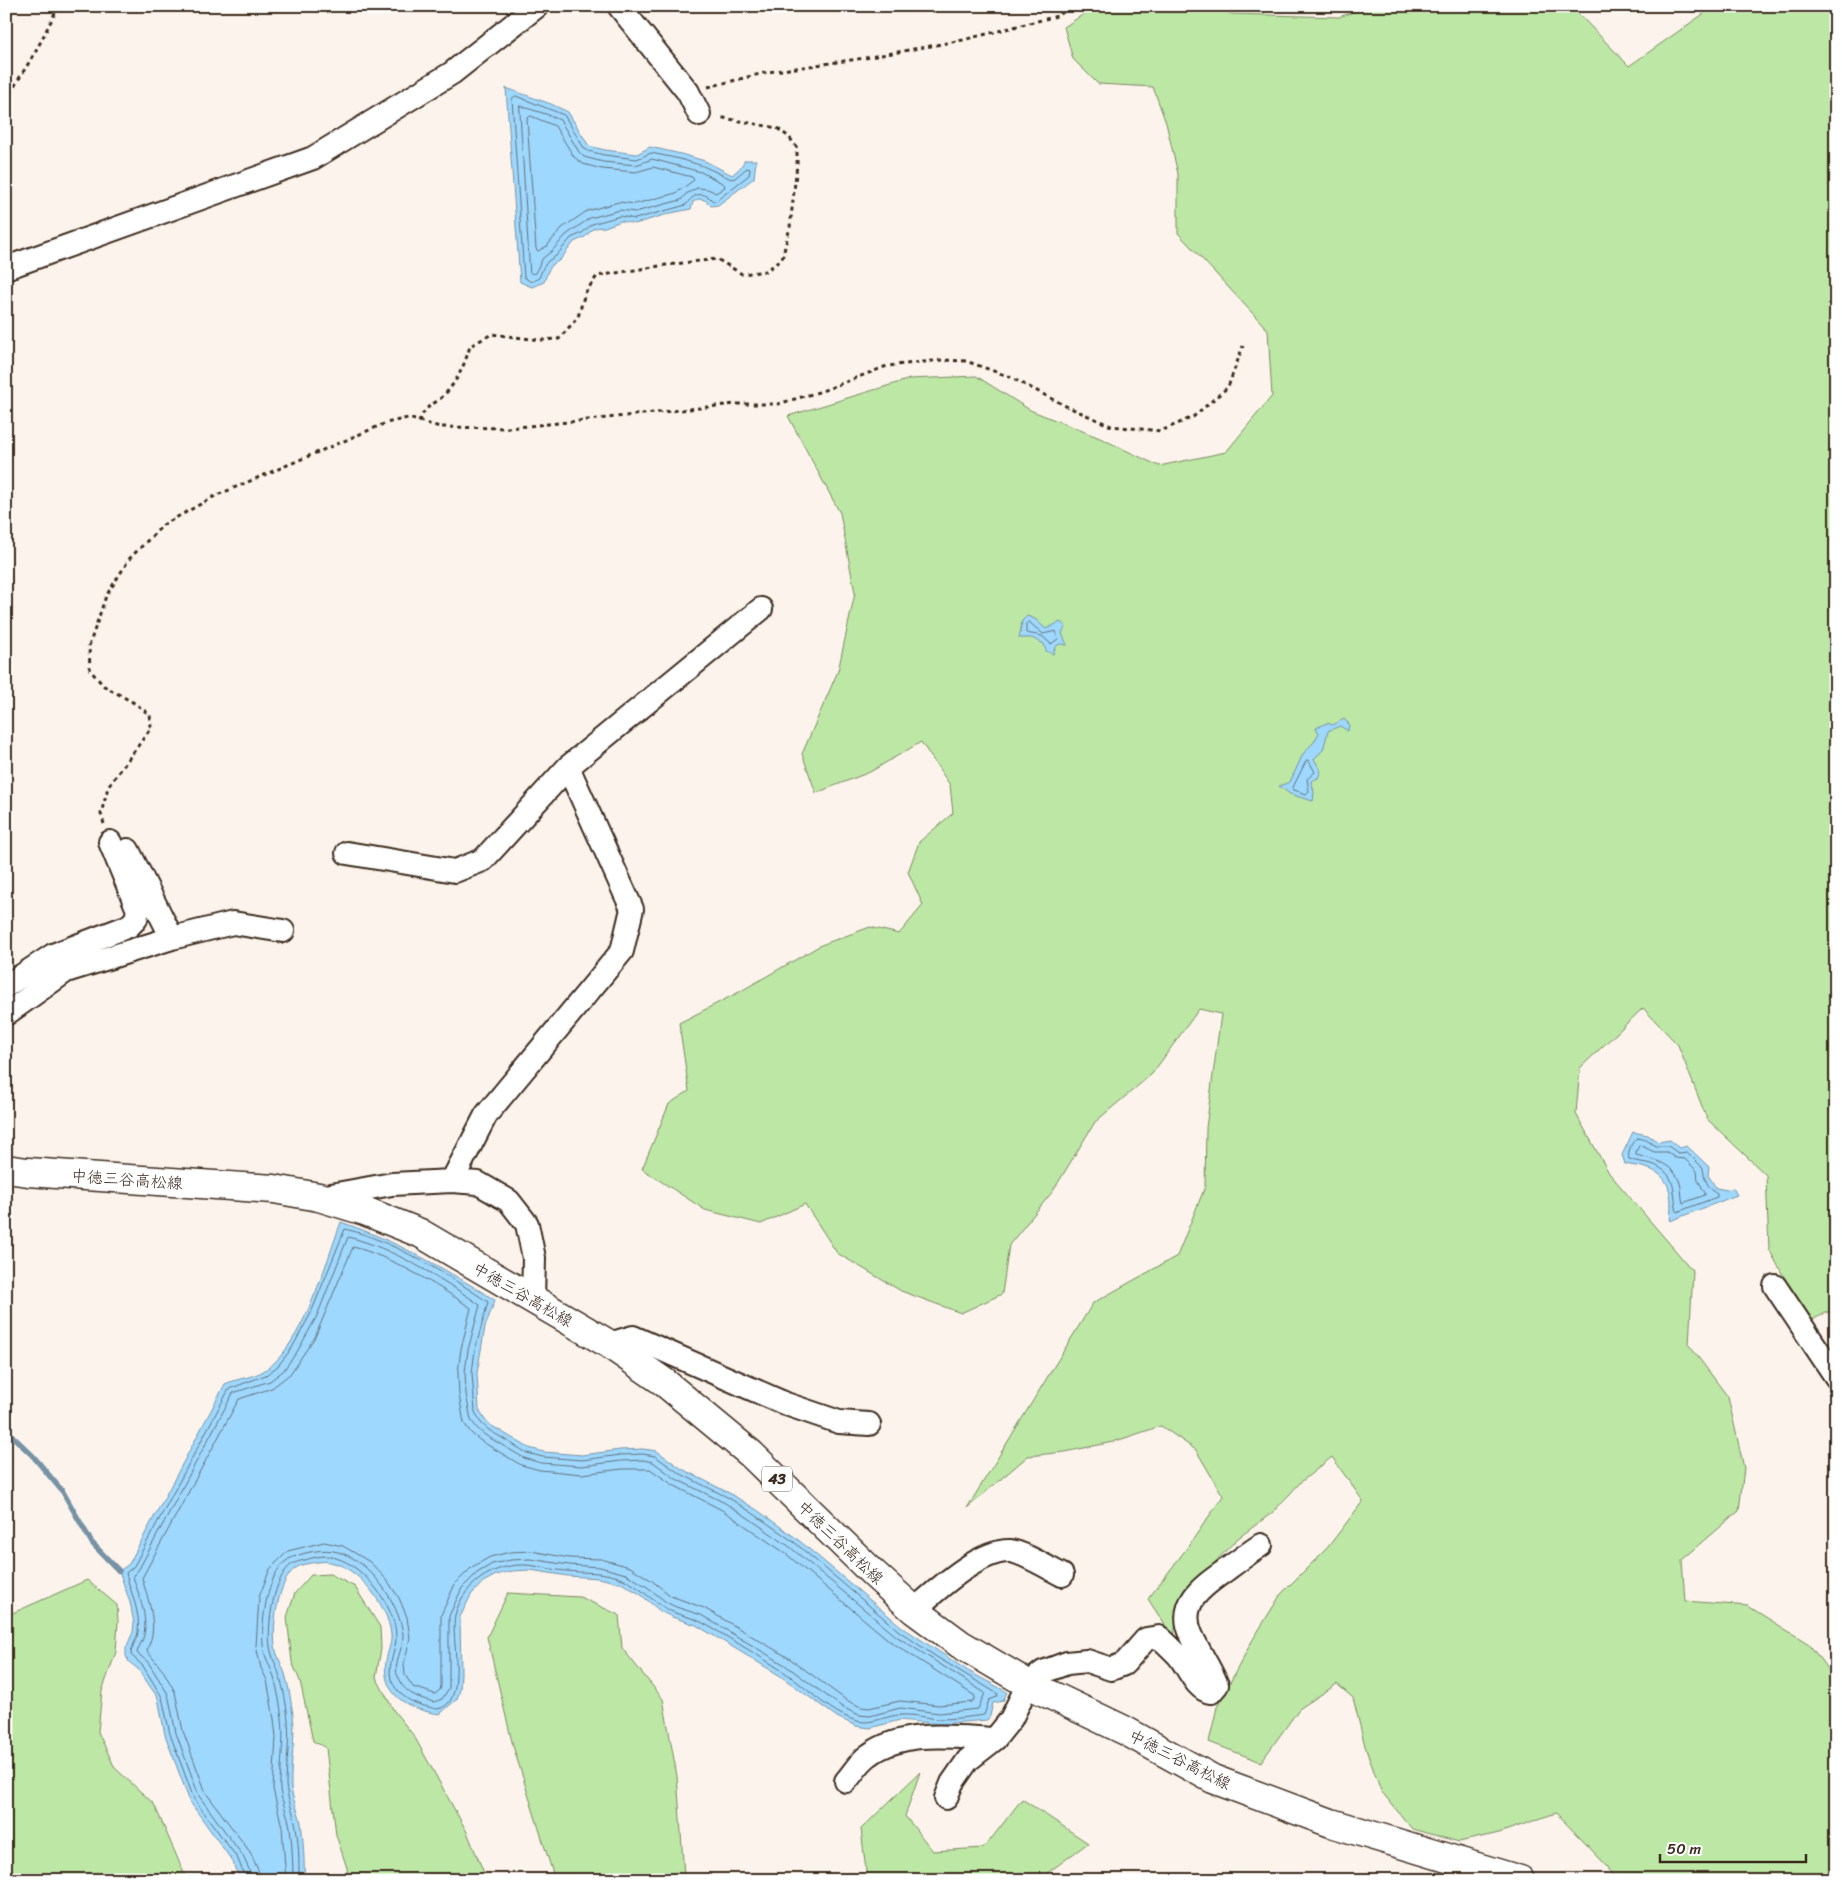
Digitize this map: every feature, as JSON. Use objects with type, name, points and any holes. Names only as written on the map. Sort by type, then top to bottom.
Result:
[{"type":"main road","name":"中徳三谷高松線","points":[[6,1169],[274,1189],[319,1197],[366,1211],[420,1233],[609,1344],[664,1382],[752,1454],[874,1574],[914,1610],[960,1644],[1028,1684],[1124,1730],[1213,1779],[1331,1823],[1520,1880]]},
{"type":"street","points":[[6,268],[313,158],[452,72],[537,6]]},
{"type":"street","points":[[619,6],[688,92],[699,114]]},
{"type":"street","points":[[347,853],[455,871],[483,860],[568,767],[761,609]]},
{"type":"street","points":[[452,1181],[486,1115],[622,951],[632,909],[568,767]]},
{"type":"street","points":[[110,842],[123,845],[129,852],[172,938]]},
{"type":"street","points":[[6,986],[53,955],[118,932],[129,926],[136,919],[138,910],[110,842]]},
{"type":"street","points":[[6,1014],[66,970],[172,938],[233,923],[283,932]]},
{"type":"street","points":[[319,1197],[392,1184],[452,1181],[478,1183],[509,1201],[526,1224],[534,1258],[533,1300]]},
{"type":"street","points":[[1775,1286],[1836,1378]]},
{"type":"street","points":[[609,1344],[633,1337],[786,1404],[839,1422],[869,1424]]},
{"type":"street","points":[[946,1798],[952,1783],[968,1760],[995,1739],[1011,1719],[1028,1684],[1043,1672],[1067,1662],[1087,1661],[1111,1670],[1124,1664],[1146,1639],[1159,1637],[1178,1654],[1205,1691],[1211,1692],[1217,1685],[1213,1674],[1190,1633],[1187,1618],[1190,1603],[1199,1589],[1261,1545]]},
{"type":"street","points":[[914,1610],[947,1581],[990,1554],[1012,1551],[1062,1575]]},
{"type":"street","points":[[846,1781],[868,1755],[892,1742],[933,1736],[995,1739]]},
{"type":"path","points":[[688,92],[768,72],[865,58],[963,40],[1057,16],[1073,6]]},
{"type":"path","points":[[6,100],[36,51],[58,7]]},
{"type":"path","points":[[419,422],[423,411],[444,394],[462,371],[470,346],[492,334],[539,340],[559,339],[578,317],[585,293],[597,276],[717,259],[742,274],[766,271],[782,259],[790,226],[798,164],[797,148],[789,137],[777,128],[699,114]]},
{"type":"path","points":[[110,842],[101,814],[108,787],[150,728],[150,715],[136,704],[104,686],[90,670],[89,646],[106,596],[130,558],[163,525],[215,496],[386,423],[408,418],[440,427],[508,428],[735,404],[778,404],[822,391],[887,366],[942,360],[966,361],[1010,377],[1066,406],[1111,426],[1161,431],[1193,417],[1228,387],[1243,346]]},
{"type":"green space","points":[[1096,6],[1208,6],[1232,14],[1339,17],[1370,6],[1571,6],[1629,66],[1709,10],[1703,6],[1836,6],[1836,1308],[1808,1322],[1769,1249],[1766,1175],[1707,1119],[1678,1045],[1643,1008],[1580,1068],[1576,1114],[1609,1173],[1693,1271],[1689,1345],[1728,1397],[1744,1468],[1739,1511],[1682,1560],[1685,1601],[1748,1606],[1809,1644],[1836,1681],[1836,1880],[1614,1880],[1608,1867],[1556,1813],[1499,1833],[1459,1842],[1412,1829],[1381,1791],[1365,1746],[1353,1698],[1337,1684],[1299,1709],[1261,1762],[1209,1742],[1217,1707],[1252,1641],[1281,1594],[1328,1547],[1363,1501],[1332,1457],[1301,1482],[1273,1512],[1237,1539],[1178,1601],[1174,1639],[1148,1599],[1187,1548],[1223,1496],[1196,1450],[1161,1426],[1113,1442],[1065,1452],[1028,1456],[967,1508],[1093,1303],[1177,1256],[1205,1187],[1206,1128],[1221,1014],[1199,1009],[1152,1074],[1095,1122],[1053,1191],[1009,1245],[1002,1294],[961,1313],[901,1291],[837,1253],[805,1204],[761,1224],[705,1210],[642,1169],[669,1104],[689,1091],[679,1023],[741,991],[821,945],[870,927],[899,934],[923,905],[908,872],[919,842],[953,813],[950,785],[921,742],[870,772],[816,793],[802,754],[838,671],[855,593],[840,513],[788,416],[910,379],[976,376],[1030,410],[1100,438],[1159,466],[1226,452],[1272,396],[1268,330],[1178,233],[1178,174],[1166,123],[1153,87],[1098,84],[1073,59],[1064,27]]},
{"type":"green space","points":[[330,1574],[355,1587],[380,1627],[381,1649],[376,1677],[394,1711],[414,1736],[467,1832],[487,1880],[348,1880],[347,1868],[336,1835],[326,1748],[313,1741],[300,1681],[292,1662],[287,1617],[295,1593],[311,1575]]},
{"type":"green space","points":[[87,1580],[117,1605],[116,1652],[102,1691],[98,1732],[115,1768],[154,1804],[187,1880],[6,1880],[6,1616]]},
{"type":"green space","points":[[508,1593],[580,1597],[619,1615],[622,1648],[663,1699],[677,1776],[684,1875],[687,1880],[555,1880],[513,1746],[487,1637]]},
{"type":"green space","points":[[920,1772],[905,1816],[933,1851],[984,1848],[1022,1799],[1088,1843],[1038,1880],[867,1880],[861,1829]]},
{"type":"water","points":[[506,88],[568,112],[589,146],[637,154],[650,147],[705,161],[732,175],[745,160],[756,160],[754,178],[718,205],[711,206],[705,200],[699,199],[693,202],[691,209],[635,224],[621,221],[605,227],[594,228],[585,237],[574,242],[560,260],[552,265],[544,282],[532,287],[520,282]]},
{"type":"water","points":[[1027,616],[1035,619],[1046,629],[1060,622],[1066,626],[1062,633],[1067,645],[1059,644],[1053,654],[1046,651],[1044,644],[1032,638],[1019,638],[1022,621]]},
{"type":"water","points":[[1344,719],[1349,724],[1348,731],[1340,726],[1328,731],[1323,750],[1314,759],[1321,771],[1318,778],[1311,781],[1314,792],[1313,801],[1290,794],[1279,786],[1290,782],[1303,754],[1319,733],[1316,728],[1327,723],[1333,725]]},
{"type":"water","points":[[1633,1132],[1648,1135],[1658,1142],[1670,1140],[1680,1148],[1687,1146],[1709,1167],[1708,1175],[1716,1188],[1727,1190],[1733,1188],[1737,1195],[1670,1221],[1671,1197],[1667,1183],[1657,1173],[1649,1169],[1625,1164],[1622,1155]]},
{"type":"water","points":[[341,1222],[382,1238],[420,1256],[495,1300],[485,1327],[477,1373],[479,1410],[485,1420],[492,1426],[529,1448],[544,1452],[582,1455],[620,1450],[643,1449],[657,1451],[682,1469],[731,1494],[757,1510],[796,1538],[902,1627],[968,1671],[1007,1692],[1003,1701],[993,1703],[987,1720],[939,1724],[900,1720],[870,1728],[856,1726],[837,1717],[779,1675],[696,1625],[660,1611],[640,1594],[621,1583],[598,1578],[568,1576],[530,1570],[512,1571],[496,1575],[483,1582],[471,1595],[460,1617],[461,1674],[460,1690],[457,1699],[440,1714],[429,1712],[408,1705],[393,1692],[388,1683],[386,1661],[391,1635],[389,1623],[376,1597],[355,1574],[343,1567],[331,1562],[306,1564],[296,1568],[285,1582],[278,1604],[274,1627],[275,1645],[288,1684],[293,1715],[291,1787],[301,1823],[304,1880],[242,1880],[233,1862],[190,1802],[165,1735],[158,1698],[138,1669],[129,1662],[126,1656],[126,1648],[133,1632],[134,1623],[130,1602],[119,1571],[129,1564],[225,1384],[256,1375],[265,1370],[278,1359],[290,1343],[311,1303]]},
{"type":"waterway","points":[[6,1430],[33,1456],[63,1492],[92,1543],[119,1571]]}]
